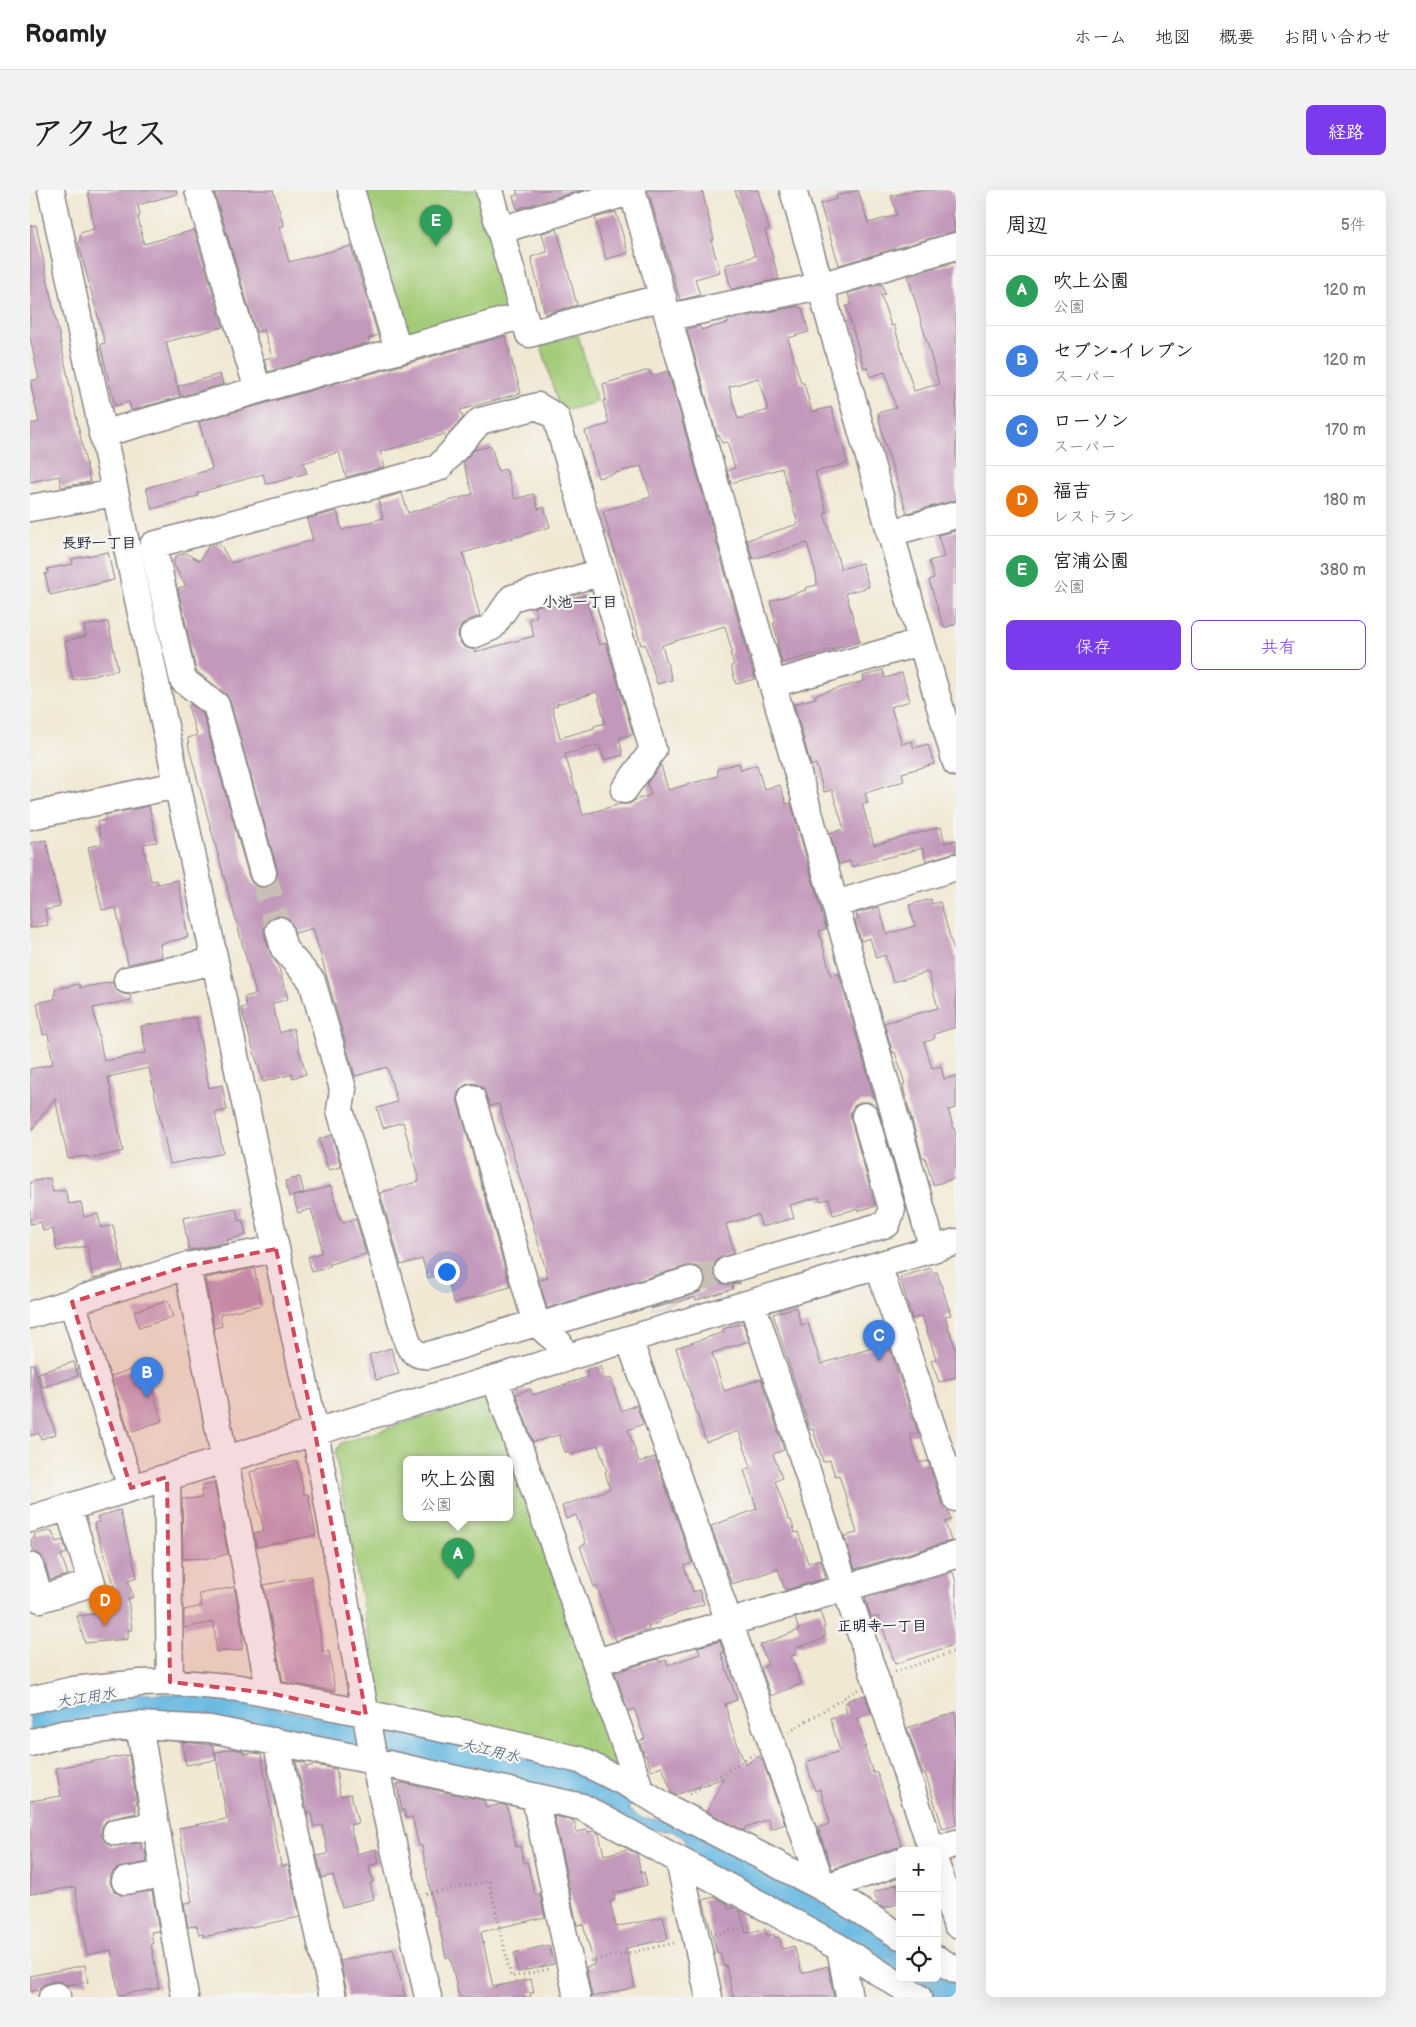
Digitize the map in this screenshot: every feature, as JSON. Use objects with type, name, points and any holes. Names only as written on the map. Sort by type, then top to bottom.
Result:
[{"type":"street","points":[[30,194],[50,190],[315,1432],[374,1758],[428,1997]]},
{"type":"street","points":[[198,190],[258,390]]},
{"type":"street","points":[[351,190],[398,350]]},
{"type":"street","points":[[489,190],[529,334],[666,307],[820,286],[956,246]]},
{"type":"street","points":[[30,1519],[315,1432],[945,1245],[836,904],[633,190],[500,230]]},
{"type":"street","points":[[793,190],[956,763]]},
{"type":"street","points":[[102,434],[524,315]]},
{"type":"street","points":[[263,873],[216,705],[183,680],[153,545],[438,468],[480,421],[538,406],[556,417],[653,750],[624,790]]},
{"type":"street","points":[[30,508],[115,493]]},
{"type":"street","points":[[890,534],[956,515]]},
{"type":"street","points":[[473,635],[492,627],[512,598],[601,572]]},
{"type":"street","points":[[773,684],[921,642]]},
{"type":"street","points":[[30,816],[177,785]]},
{"type":"street","points":[[836,904],[956,867]]},
{"type":"street","points":[[279,930],[284,949],[312,981],[343,1089],[340,1110],[408,1344],[413,1352],[420,1356],[429,1355],[690,1280]]},
{"type":"street","points":[[116,982],[215,961]]},
{"type":"street","points":[[472,1098],[538,1325],[559,1343],[564,1358]]},
{"type":"street","points":[[728,1270],[886,1224],[892,1209],[865,1116]]},
{"type":"street","points":[[30,1315],[187,1266],[276,1249]]},
{"type":"street","points":[[878,1265],[956,1498]]},
{"type":"street","points":[[187,1266],[270,1693]]},
{"type":"street","points":[[72,1302],[131,1488]]},
{"type":"street","points":[[752,1303],[932,1847]]},
{"type":"street","points":[[629,1339],[823,1888]]},
{"type":"street","points":[[495,1379],[596,1662],[654,1801],[667,1852],[696,1938],[709,1997]]},
{"type":"street","points":[[167,1478],[170,1682]]},
{"type":"street","points":[[30,1566],[40,1599],[92,1584],[68,1508]]},
{"type":"street","points":[[596,1662],[956,1555]]},
{"type":"street","points":[[30,1700],[73,1690],[112,1684],[170,1682],[239,1688],[270,1693],[367,1716],[473,1735],[580,1760],[654,1801],[823,1888],[896,1934]]},
{"type":"street","points":[[139,1725],[185,1997]]},
{"type":"street","points":[[30,1744],[62,1734],[139,1725],[210,1729],[374,1758],[535,1798],[582,1807],[840,1948],[918,1997]]},
{"type":"street","points":[[276,1741],[333,1997]]},
{"type":"street","points":[[535,1798],[577,1997]]},
{"type":"street","points":[[116,1832],[156,1826]]},
{"type":"street","points":[[941,1848],[956,1843]]},
{"type":"street","points":[[823,1888],[896,1863]]},
{"type":"street","points":[[125,1881],[164,1874]]},
{"type":"street","points":[[941,1879],[956,1924]]},
{"type":"street","points":[[840,1948],[850,1997]]},
{"type":"street","points":[[941,1961],[956,1970]]},
{"type":"path","points":[[654,1801],[772,1743],[876,1679],[956,1651]]},
{"type":"path","points":[[406,1898],[489,1880],[511,1977],[754,1926]]},
{"type":"highlighted area","points":[[276,1249],[315,1432],[366,1715],[270,1693],[170,1682],[167,1477],[131,1488],[72,1302],[187,1266]]},
{"type":"green space","points":[[359,190],[480,190],[509,309],[408,338]]},
{"type":"green space","points":[[578,335],[597,402],[560,412],[541,345]]},
{"type":"green space","points":[[486,1398],[494,1403],[512,1456],[403,1456],[403,1521],[513,1521],[513,1458],[619,1767],[381,1706],[335,1453],[341,1443]]},
{"type":"water","points":[[115,1694],[203,1694],[560,1766],[635,1798],[628,1810],[644,1819],[677,1820],[896,1944],[896,1972],[680,1851],[686,1839],[672,1831],[640,1830],[588,1798],[558,1788],[377,1750],[30,1732],[30,1708]]},
{"type":"water","points":[[941,1972],[956,1981],[956,1997],[937,1997],[913,1982],[941,1982]]},
{"type":"building","points":[[88,190],[176,190],[177,194],[138,205],[140,216],[138,217],[144,244],[194,230],[223,327],[166,342],[180,397],[131,410],[129,402],[115,406],[101,348],[101,344],[105,343],[78,242],[80,242],[80,233],[94,229]]},
{"type":"building","points":[[228,190],[273,190],[284,226],[279,227],[289,262],[351,246],[378,335],[369,338],[369,343],[268,372],[264,359],[272,357],[264,330],[256,332],[215,194]]},
{"type":"building","points":[[516,190],[583,190],[517,209],[513,196],[518,195]]},
{"type":"building","points":[[648,190],[702,190],[714,240],[711,240],[720,272],[695,279],[700,295],[680,300]]},
{"type":"building","points":[[735,190],[758,190],[769,229],[765,230],[779,279],[731,289],[725,265],[755,256]]},
{"type":"building","points":[[858,190],[868,223],[897,215],[891,196],[917,190],[951,190],[956,207],[956,211],[951,213],[956,231],[839,265],[820,204],[837,199],[836,196]]},
{"type":"building","points":[[616,212],[628,253],[606,259],[595,218]]},
{"type":"building","points":[[36,225],[90,482],[61,487],[59,476],[30,482],[30,424],[39,422],[30,381],[39,379],[30,337],[30,226]]},
{"type":"building","points":[[557,229],[577,305],[545,314],[531,257],[547,252],[542,233]]},
{"type":"building","points":[[956,262],[956,500],[907,513],[884,441],[878,413],[896,408],[885,372],[870,377],[867,367],[864,368],[846,306],[851,305],[848,293],[882,284],[885,294],[881,295],[891,326],[894,325],[914,391],[939,384],[908,276]]},
{"type":"building","points":[[799,306],[802,308],[809,332],[788,338],[801,383],[804,383],[812,412],[831,407],[848,463],[815,472],[827,513],[824,513],[841,569],[862,563],[869,587],[846,593],[860,642],[782,663],[773,623],[776,623],[770,601],[817,585],[816,574],[807,543],[753,559],[747,540],[798,524],[782,468],[731,483],[727,471],[735,468],[727,442],[722,443],[719,435],[717,436],[687,329],[700,326],[701,330],[728,323],[727,320]],"holes":[[[758,378],[768,410],[738,419],[729,387]]]},
{"type":"building","points":[[505,336],[521,393],[460,410],[463,418],[449,433],[380,452],[385,467],[346,477],[339,452],[303,463],[307,473],[266,484],[263,474],[197,493],[198,496],[152,509],[146,488],[212,469],[199,422]]},
{"type":"building","points":[[649,370],[651,376],[668,371],[755,679],[736,684],[731,666],[734,665],[730,653],[732,652],[725,626],[662,645],[672,680],[657,684],[645,644],[641,645],[603,511],[651,497],[641,466],[598,478],[585,431],[609,424],[603,401],[606,400],[603,384]]},
{"type":"building","points":[[220,374],[223,384],[181,396],[178,386]]},
{"type":"building","points":[[491,446],[498,471],[506,469],[515,499],[534,494],[538,509],[544,507],[550,527],[463,553],[480,616],[466,621],[461,626],[458,633],[459,641],[464,647],[475,652],[534,636],[529,619],[537,616],[534,607],[561,599],[561,602],[585,595],[599,645],[606,643],[633,734],[619,738],[623,755],[604,760],[599,745],[565,754],[583,815],[620,804],[630,804],[635,800],[651,795],[647,783],[661,765],[668,790],[718,776],[717,769],[739,763],[741,770],[757,765],[764,789],[780,785],[786,804],[791,803],[826,929],[819,931],[831,976],[839,974],[877,1108],[869,1102],[861,1102],[854,1106],[850,1113],[875,1206],[833,1215],[829,1199],[820,1201],[819,1197],[790,1205],[794,1218],[762,1227],[758,1215],[726,1224],[734,1253],[718,1259],[714,1266],[714,1274],[717,1280],[724,1284],[741,1283],[732,1285],[733,1289],[696,1300],[695,1297],[651,1309],[702,1291],[706,1283],[702,1269],[695,1266],[687,1266],[547,1308],[539,1280],[548,1278],[499,1104],[490,1106],[483,1088],[475,1083],[467,1084],[461,1088],[457,1095],[458,1102],[510,1287],[454,1303],[445,1273],[428,1278],[422,1259],[401,1265],[380,1193],[419,1181],[403,1122],[383,1128],[377,1108],[397,1102],[387,1067],[355,1076],[313,928],[295,933],[289,919],[276,915],[268,920],[264,927],[264,934],[270,953],[278,965],[288,999],[272,1004],[280,1033],[293,1028],[306,1074],[293,1078],[292,1074],[263,1082],[241,1008],[247,1007],[244,997],[256,994],[189,748],[188,738],[197,735],[188,706],[191,705],[203,714],[252,883],[259,887],[267,887],[274,883],[277,877],[277,869],[230,701],[225,693],[196,671],[178,588],[186,586],[174,565],[174,560],[176,556],[185,553],[200,561],[208,547],[217,544],[221,546],[231,563],[313,540],[307,519],[337,511],[342,530],[383,518],[378,500],[402,493],[408,513],[473,494],[463,462],[474,450]],"holes":[[[597,692],[605,723],[560,738],[552,707]]]},
{"type":"building","points":[[956,531],[956,624],[944,628],[929,580],[934,578],[929,561],[944,557],[938,535]]},
{"type":"building","points":[[108,552],[114,580],[50,595],[45,574],[48,573],[47,569],[73,564],[72,559]]},
{"type":"building","points":[[108,622],[118,670],[73,680],[65,641],[86,636],[84,626]]},
{"type":"building","points":[[883,670],[885,678],[902,673],[910,701],[891,707],[902,744],[912,741],[914,748],[928,744],[934,764],[902,773],[904,781],[865,793],[868,803],[862,804],[874,845],[941,827],[945,843],[956,840],[956,852],[926,861],[923,848],[851,867],[850,861],[839,864],[830,833],[844,829],[832,790],[824,792],[816,764],[811,766],[794,704],[816,698],[815,695],[864,681],[863,676]]},
{"type":"building","points":[[149,806],[157,842],[143,844],[151,881],[157,880],[158,884],[178,880],[188,937],[160,944],[162,957],[128,964],[116,908],[102,910],[88,847],[102,844],[97,822],[106,820],[105,815]]},
{"type":"building","points":[[46,840],[60,907],[45,910],[48,925],[30,928],[30,843]]},
{"type":"building","points":[[931,899],[932,904],[940,902],[956,958],[956,1027],[934,1034],[935,1038],[924,1042],[932,1068],[941,1066],[944,1079],[956,1076],[956,1108],[948,1110],[956,1135],[956,1178],[933,1185],[925,1157],[922,1157],[904,1091],[903,1084],[905,1084],[884,1023],[938,1008],[928,972],[893,982],[885,955],[876,958],[870,938],[861,941],[855,921],[858,920],[856,913],[879,907],[887,934],[915,926],[909,905]]},
{"type":"building","points":[[112,982],[116,990],[130,995],[131,1000],[93,1008],[104,1061],[146,1053],[141,1026],[196,1017],[209,1088],[222,1085],[227,1110],[215,1113],[223,1152],[220,1154],[170,1164],[149,1068],[108,1077],[123,1151],[93,1158],[83,1156],[68,1159],[55,1098],[30,1132],[30,1069],[53,1064],[48,1034],[43,1035],[37,1003],[55,999],[55,989],[79,984],[80,988]]},
{"type":"building","points":[[332,1135],[341,1167],[328,1170],[319,1139]]},
{"type":"building","points":[[300,1177],[304,1193],[289,1197],[285,1181]]},
{"type":"building","points":[[50,1178],[53,1192],[65,1190],[69,1204],[81,1202],[84,1217],[98,1214],[101,1228],[113,1225],[123,1270],[93,1279],[87,1246],[57,1251],[53,1229],[43,1231],[41,1222],[30,1224],[30,1182]]},
{"type":"building","points":[[331,1186],[340,1219],[343,1223],[356,1219],[366,1254],[330,1264],[330,1267],[312,1272],[308,1257],[321,1253],[320,1238],[311,1209],[298,1213],[293,1197]]},
{"type":"building","points":[[236,1208],[239,1221],[243,1220],[246,1235],[227,1240],[228,1243],[189,1250],[183,1218]]},
{"type":"building","points":[[254,1268],[262,1305],[220,1314],[222,1326],[214,1328],[205,1278]]},
{"type":"building","points":[[931,1268],[933,1273],[937,1272],[951,1315],[945,1316],[956,1351],[956,1377],[939,1382],[931,1361],[936,1359],[922,1316],[912,1319],[900,1277]]},
{"type":"building","points":[[168,1301],[173,1317],[139,1328],[134,1311]]},
{"type":"building","points":[[796,1307],[801,1325],[808,1323],[821,1364],[888,1343],[918,1433],[910,1435],[919,1463],[928,1461],[942,1503],[948,1510],[951,1520],[945,1522],[951,1541],[855,1569],[844,1536],[857,1533],[839,1475],[835,1476],[830,1460],[823,1462],[813,1429],[810,1430],[773,1314]]},
{"type":"building","points":[[743,1323],[749,1341],[712,1353],[724,1391],[761,1379],[784,1450],[773,1454],[782,1478],[775,1481],[789,1520],[791,1520],[795,1533],[798,1532],[808,1563],[820,1559],[826,1578],[785,1590],[778,1569],[732,1584],[711,1526],[757,1509],[744,1470],[751,1467],[739,1431],[706,1442],[676,1348],[724,1332],[723,1329]]},
{"type":"building","points":[[391,1348],[399,1374],[376,1380],[369,1355]]},
{"type":"building","points":[[74,1362],[78,1376],[43,1387],[38,1373]]},
{"type":"building","points":[[30,1364],[33,1364],[56,1434],[41,1439],[39,1433],[30,1436]]},
{"type":"building","points":[[145,1365],[162,1421],[129,1432],[111,1376]]},
{"type":"building","points":[[600,1366],[605,1380],[611,1378],[621,1411],[636,1405],[643,1424],[628,1430],[639,1462],[655,1457],[692,1563],[684,1566],[693,1592],[699,1590],[704,1604],[659,1620],[660,1622],[648,1627],[649,1630],[616,1641],[597,1586],[594,1587],[580,1546],[586,1544],[576,1515],[566,1519],[562,1506],[610,1489],[605,1472],[607,1471],[598,1445],[570,1455],[568,1451],[565,1452],[559,1435],[533,1442],[516,1394],[531,1389],[533,1395],[588,1377],[586,1370]]},
{"type":"building","points":[[297,1461],[304,1494],[308,1494],[316,1535],[257,1547],[254,1533],[264,1531],[250,1472]]},
{"type":"building","points":[[214,1482],[228,1554],[212,1558],[183,1559],[182,1499],[202,1498],[201,1490],[204,1490],[202,1485]]},
{"type":"building","points":[[120,1510],[137,1577],[128,1580],[133,1597],[128,1599],[132,1630],[128,1630],[128,1639],[85,1643],[77,1616],[103,1611],[99,1596],[105,1590],[115,1587],[94,1523],[99,1522],[97,1517]]},
{"type":"building","points":[[52,1531],[56,1542],[63,1540],[67,1553],[61,1555],[68,1575],[50,1580],[44,1561],[41,1555],[34,1552],[31,1540],[35,1538],[34,1535]]},
{"type":"building","points":[[953,1572],[956,1583],[956,1644],[895,1664],[879,1617],[871,1617],[865,1598]]},
{"type":"building","points":[[311,1576],[323,1652],[329,1651],[335,1691],[283,1682],[264,1585]]},
{"type":"building","points":[[234,1587],[243,1631],[242,1650],[216,1652],[214,1622],[184,1628],[184,1610],[202,1606],[199,1594]]},
{"type":"building","points":[[820,1611],[826,1636],[823,1637],[824,1639],[795,1648],[797,1654],[791,1656],[801,1684],[771,1696],[761,1668],[768,1665],[760,1645],[799,1630],[795,1618]]},
{"type":"building","points":[[720,1641],[724,1652],[721,1653],[737,1700],[725,1704],[732,1729],[745,1765],[759,1756],[763,1762],[785,1824],[771,1829],[768,1819],[746,1827],[744,1831],[707,1811],[724,1778],[675,1795],[672,1793],[662,1766],[651,1770],[639,1741],[645,1739],[634,1709],[628,1711],[615,1672],[658,1659],[660,1662],[666,1660],[668,1665],[700,1654],[698,1647]]},
{"type":"building","points":[[865,1695],[871,1713],[857,1718],[866,1747],[864,1747],[873,1773],[877,1772],[902,1847],[896,1847],[832,1869],[818,1828],[829,1824],[828,1816],[820,1789],[815,1791],[806,1762],[840,1751],[830,1718],[847,1713],[844,1703],[849,1702],[848,1700]]},
{"type":"building","points":[[956,1712],[956,1825],[943,1829],[925,1773],[923,1774],[907,1728]]},
{"type":"building","points":[[182,1742],[213,1745],[216,1760],[186,1765]]},
{"type":"building","points":[[234,1749],[243,1751],[244,1754],[261,1754],[281,1866],[288,1865],[300,1917],[203,1937],[203,1934],[199,1935],[197,1926],[188,1927],[184,1903],[192,1902],[179,1828],[227,1819],[215,1752]]},
{"type":"building","points":[[129,1755],[137,1804],[134,1804],[136,1813],[107,1820],[102,1826],[101,1834],[105,1842],[111,1846],[141,1843],[142,1851],[145,1850],[147,1862],[116,1869],[111,1875],[110,1883],[114,1891],[120,1895],[152,1891],[159,1931],[151,1932],[153,1943],[151,1944],[159,1988],[119,1995],[111,1950],[87,1955],[75,1887],[30,1894],[30,1801],[61,1796],[56,1768]]},
{"type":"building","points":[[296,1761],[305,1763],[306,1767],[314,1765],[336,1769],[340,1796],[351,1794],[358,1823],[350,1825],[357,1854],[376,1849],[379,1863],[369,1866],[373,1882],[370,1883],[374,1899],[342,1907],[333,1875],[322,1878],[317,1856],[328,1854],[322,1825],[314,1827],[311,1813],[308,1814]]},
{"type":"building","points":[[403,1783],[484,1801],[486,1808],[501,1804],[507,1806],[516,1847],[520,1846],[524,1863],[527,1862],[535,1895],[540,1894],[545,1917],[481,1932],[493,1987],[531,1979],[534,1992],[530,1993],[531,1997],[459,1997],[450,1957],[446,1958],[437,1915],[435,1916],[422,1846],[419,1846],[412,1817],[406,1818],[404,1810],[402,1811],[397,1784]]},
{"type":"building","points":[[554,1816],[574,1821],[577,1832],[587,1830],[588,1832],[594,1831],[599,1834],[604,1855],[628,1849],[637,1854],[641,1873],[644,1872],[647,1885],[614,1893],[615,1900],[610,1901],[616,1927],[663,1917],[668,1939],[626,1948],[635,1987],[592,1997],[586,1967],[594,1965],[583,1924],[577,1925]]},
{"type":"building","points":[[896,1884],[896,1904],[884,1908],[878,1905],[874,1892]]},
{"type":"building","points":[[715,1897],[727,1903],[728,1909],[735,1908],[740,1911],[746,1933],[765,1929],[767,1936],[774,1934],[775,1938],[779,1937],[782,1949],[794,1946],[802,1973],[828,1966],[834,1997],[733,1997],[726,1965],[723,1966],[720,1952],[717,1953],[703,1900]]},
{"type":"building","points":[[549,1945],[554,1964],[518,1972],[514,1953]]},
{"type":"building","points":[[393,1949],[405,1997],[348,1997],[340,1961]]},
{"type":"building","points":[[85,1965],[88,1982],[67,1985],[54,1981],[42,1985],[39,1990],[30,1992],[30,1976]]},
{"type":"tunnel","points":[[263,873],[279,930]]},
{"type":"tunnel","points":[[691,1280],[728,1270]]},
{"type":"place","name":"宮浦公園","points":[[436,246]]},
{"type":"place","name":"ローソン","points":[[879,1361]]},
{"type":"place","name":"セブン-イレブン","points":[[147,1398]]},
{"type":"place","name":"吹上公園","points":[[458,1579]]},
{"type":"place","name":"福吉","points":[[105,1626]]},
{"type":"district","name":"長野一丁目","points":[[99,543]]},
{"type":"district","name":"小池一丁目","points":[[580,602]]},
{"type":"district","name":"正明寺一丁目","points":[[882,1626]]},
{"type":"water label","name":"大江用水","points":[[86,1698]]},
{"type":"water label","name":"大江用水","points":[[490,1751]]}]
